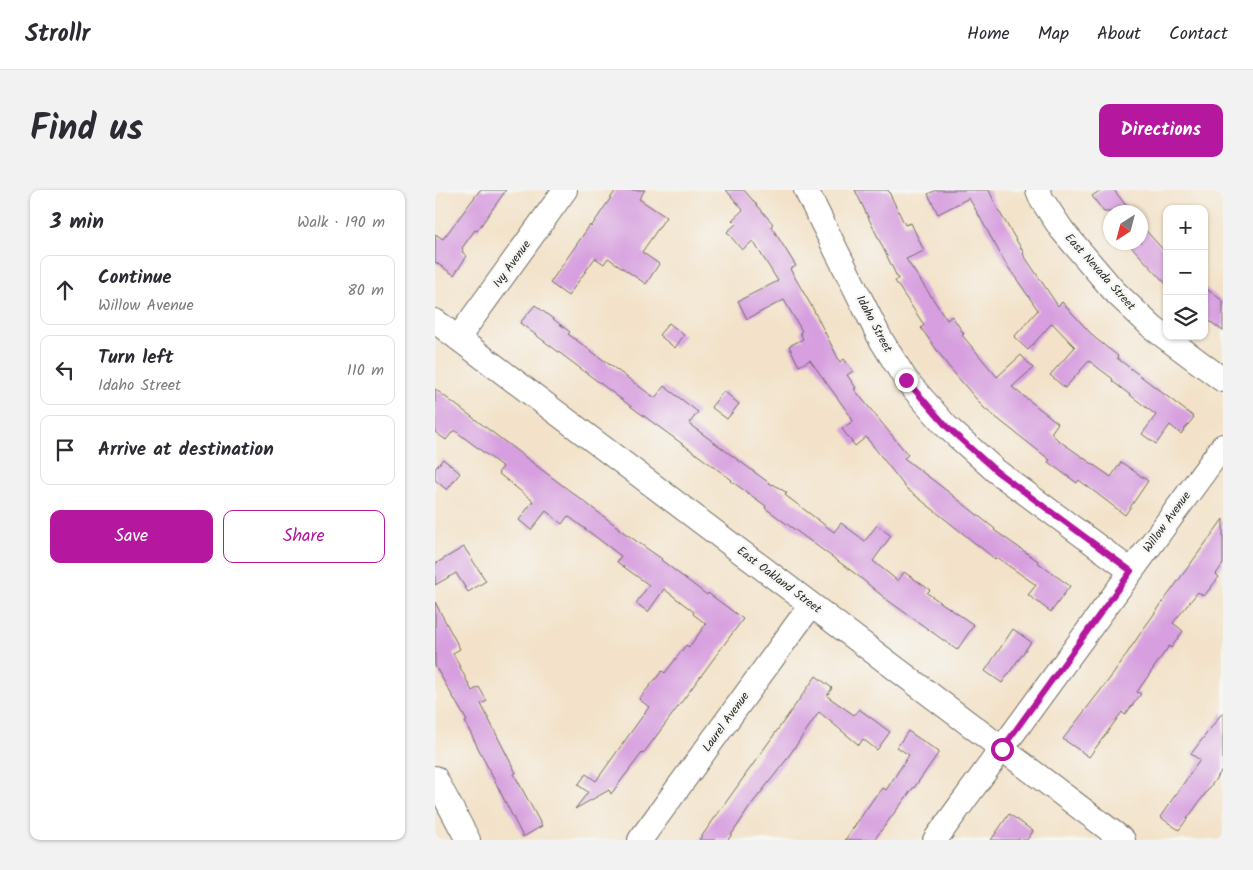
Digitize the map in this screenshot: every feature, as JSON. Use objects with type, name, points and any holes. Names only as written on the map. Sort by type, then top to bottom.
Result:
[{"type":"street","name":"Ivy Avenue","points":[[458,338],[565,190]]},
{"type":"street","name":"Idaho Street","points":[[805,190],[880,338],[906,380],[947,427],[996,471],[1131,571]]},
{"type":"street","name":"East Nevada Street","points":[[1038,190],[1062,230],[1114,292],[1153,328],[1223,380]]},
{"type":"street","name":"East Oakland Street","points":[[435,321],[1123,840]]},
{"type":"street","name":"Willow Avenue","points":[[935,840],[1223,446]]},
{"type":"street","name":"Laurel Avenue","points":[[640,840],[811,605]]},
{"type":"street","points":[[435,778],[468,840]]},
{"type":"building","points":[[480,190],[506,190],[477,231],[475,230],[462,248],[462,252],[467,256],[454,275],[435,262],[435,234],[443,239]]},
{"type":"building","points":[[616,190],[645,190],[639,199],[666,217],[642,252],[659,264],[646,284],[608,258],[604,264],[595,258],[568,296],[550,283]]},
{"type":"building","points":[[726,190],[744,190],[773,224],[771,226],[796,266],[790,269],[840,362],[844,359],[853,371],[847,375],[856,388],[854,389],[908,455],[904,458],[994,530],[1070,586],[1051,612],[1028,595],[1036,585],[996,557],[995,559],[906,488],[866,437],[855,446],[842,429],[853,421],[849,414],[810,360],[799,366],[789,346],[803,339],[800,332],[802,331],[784,300],[747,319],[738,301],[778,281],[753,241],[742,250],[727,232],[736,224],[732,220],[743,210]]},
{"type":"building","points":[[855,190],[888,190],[905,225],[911,223],[924,251],[906,259],[947,320],[952,316],[964,334],[962,335],[997,377],[1021,355],[1033,368],[1012,387],[1058,423],[1051,433],[1058,440],[1111,477],[1121,462],[1148,481],[1125,515],[1079,480],[1077,483],[1048,462],[1050,460],[984,408],[949,367],[921,328],[924,325],[895,281],[898,279]]},
{"type":"building","points":[[936,190],[989,190],[1023,254],[1058,306],[1062,302],[1095,338],[1118,356],[1117,358],[1194,417],[1181,434],[1170,425],[1156,444],[1142,434],[1156,415],[1089,361],[1065,388],[1050,375],[1075,347],[1052,323],[1028,350],[1014,337],[1038,310],[1006,264],[969,198],[938,214],[928,194]]},
{"type":"building","points":[[1101,190],[1114,190],[1126,205],[1103,205],[1103,211],[1092,196]]},
{"type":"building","points":[[1148,233],[1163,250],[1163,281],[1134,250],[1148,250]]},
{"type":"building","points":[[1208,290],[1223,301],[1223,331],[1208,320]]},
{"type":"building","points":[[535,305],[570,332],[568,334],[655,398],[664,386],[698,412],[689,424],[772,485],[787,493],[785,495],[834,532],[841,523],[865,541],[877,525],[891,536],[873,561],[898,581],[904,572],[930,590],[927,593],[974,625],[957,650],[886,599],[857,575],[765,508],[766,506],[732,480],[520,323]]},
{"type":"building","points":[[669,323],[684,335],[675,348],[659,335]]},
{"type":"building","points":[[435,389],[619,529],[662,559],[707,595],[708,593],[743,619],[611,794],[609,790],[575,809],[588,792],[578,785],[586,774],[596,781],[649,707],[639,699],[662,671],[665,673],[686,645],[689,647],[706,624],[693,614],[694,612],[664,589],[648,612],[636,603],[649,585],[617,562],[621,556],[568,516],[562,524],[546,511],[531,530],[519,520],[533,501],[498,473],[503,467],[454,430],[446,440],[435,432]]},
{"type":"building","points":[[724,391],[739,404],[727,419],[711,407]]},
{"type":"building","points":[[443,459],[460,473],[447,490],[435,480],[435,469]]},
{"type":"building","points":[[1223,519],[1223,564],[1216,574],[1219,577],[1204,596],[1198,592],[1173,623],[1183,631],[1171,648],[1169,646],[1137,692],[1141,694],[1125,715],[1122,712],[1089,757],[1063,739],[1114,673],[1144,628]]},
{"type":"building","points":[[464,547],[486,581],[468,592],[456,573],[435,585],[435,564]]},
{"type":"building","points":[[435,602],[460,649],[453,653],[472,691],[479,687],[487,701],[481,704],[516,773],[514,774],[542,826],[523,837],[465,722],[467,721],[435,666]]},
{"type":"building","points":[[1013,629],[1031,642],[1002,683],[985,671]]},
{"type":"building","points":[[816,676],[832,688],[827,696],[854,715],[859,709],[890,732],[877,750],[863,739],[859,745],[819,712],[784,763],[751,805],[728,840],[699,840]]},
{"type":"building","points":[[1223,712],[1223,769],[1179,830],[1160,817],[1200,760],[1191,754]]},
{"type":"building","points":[[908,731],[939,752],[874,840],[845,840],[876,795],[883,788],[886,790],[909,755],[897,747]]},
{"type":"building","points":[[1009,814],[1033,831],[1027,840],[991,840]]},
{"type":"route","points":[[906,380],[947,427],[996,471],[1131,571],[1002,749]]}]
